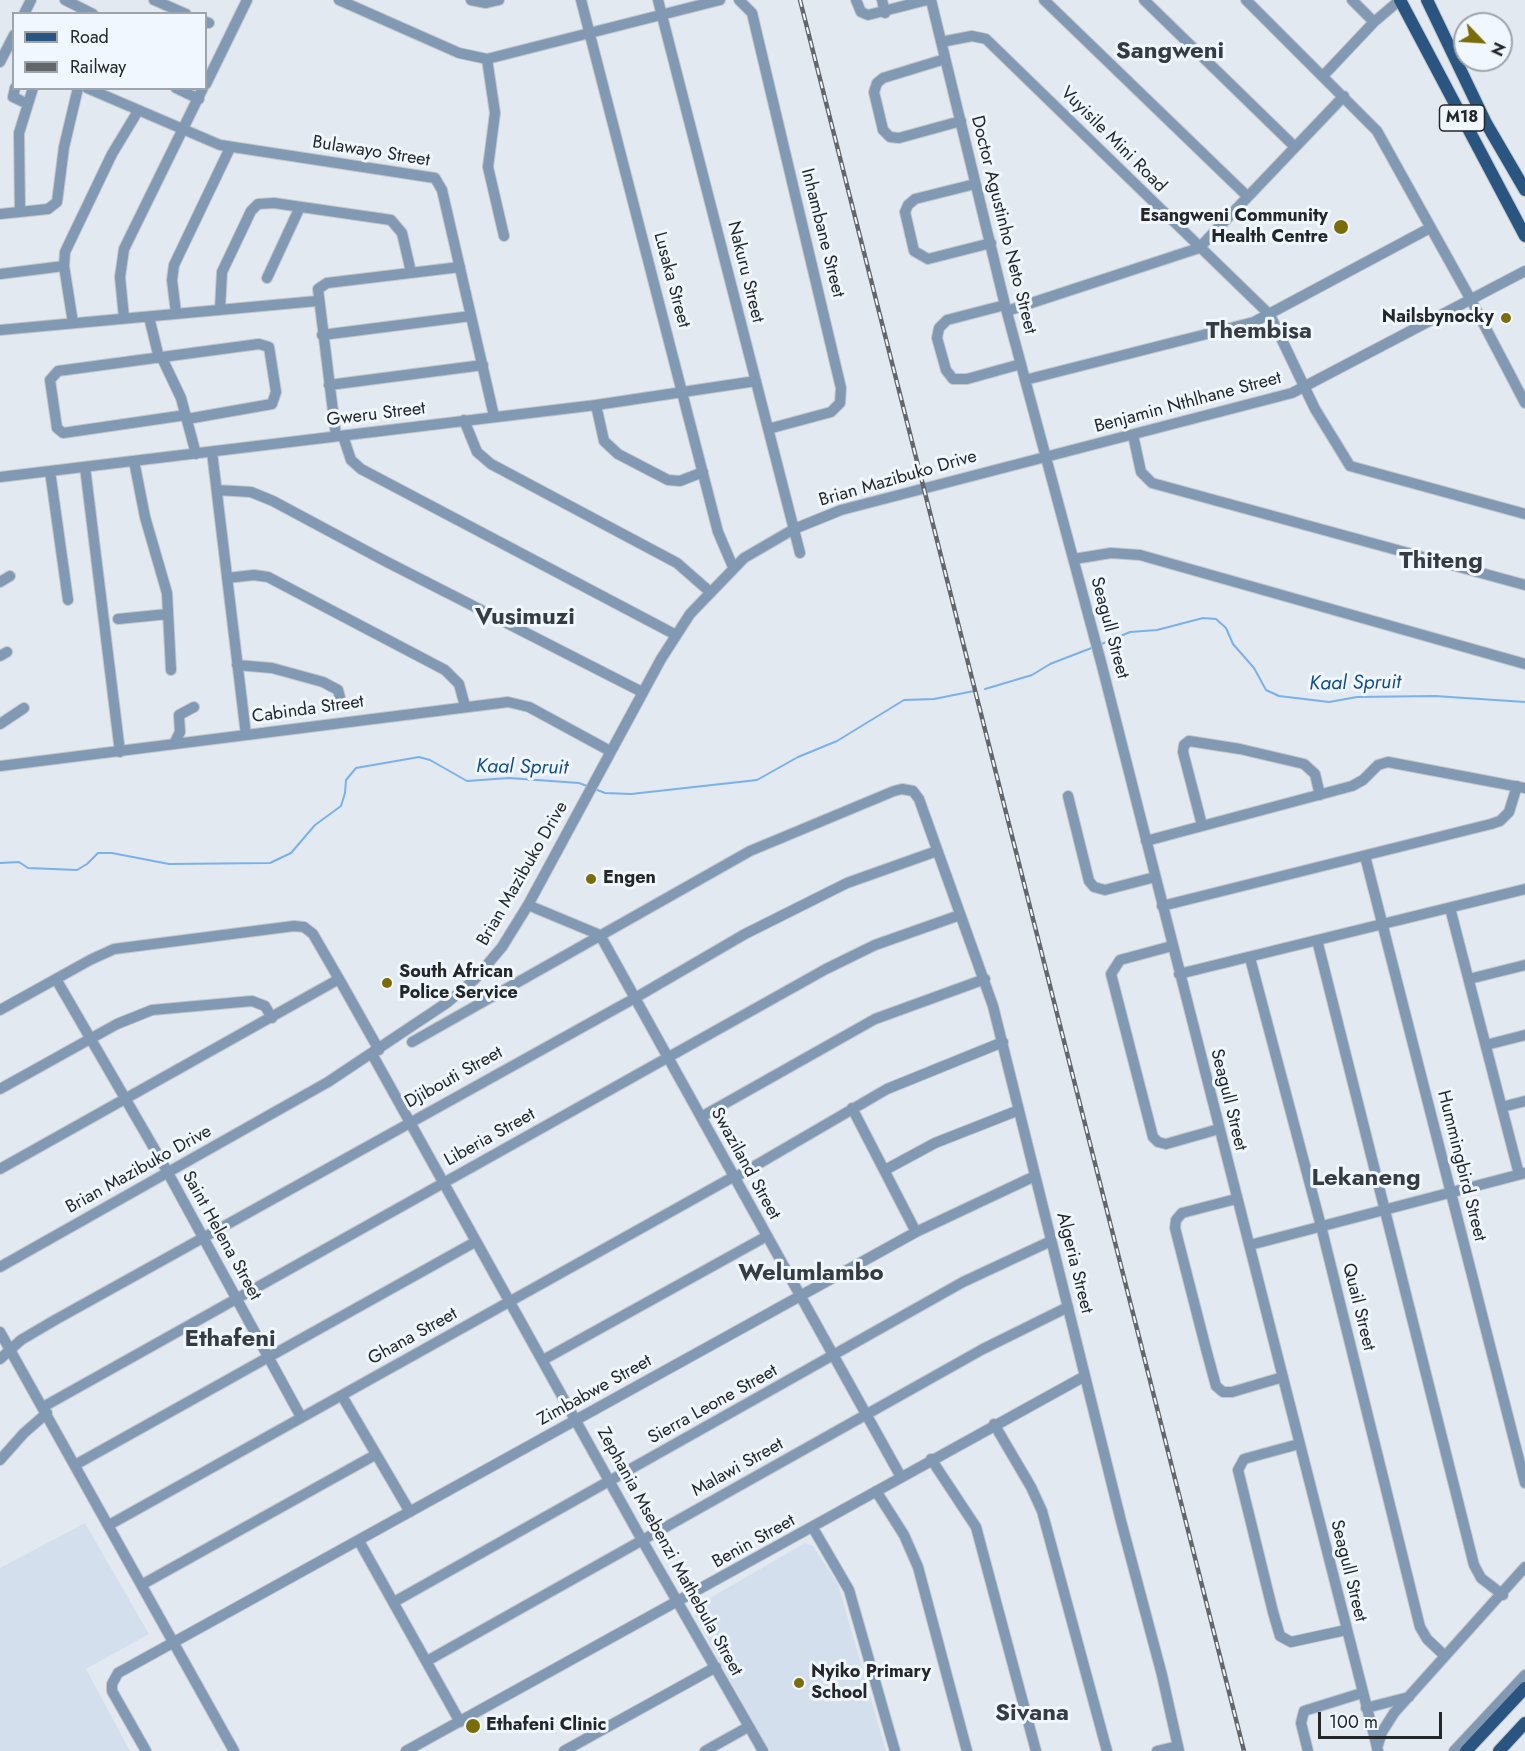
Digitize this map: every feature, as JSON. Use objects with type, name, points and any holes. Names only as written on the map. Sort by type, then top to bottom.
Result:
[{"type":"main road","name":"M18","points":[[1400,0],[1525,236]]},
{"type":"main road","name":"M18","points":[[1426,0],[1486,123],[1525,190]]},
{"type":"main road","points":[[1466,1751],[1525,1688]]},
{"type":"main road","points":[[1499,1751],[1525,1723]]},
{"type":"street","points":[[65,0],[89,12]]},
{"type":"street","points":[[153,0],[181,12]]},
{"type":"street","points":[[207,79],[210,64],[246,0]]},
{"type":"street","points":[[339,0],[459,53],[487,59],[720,0]]},
{"type":"street","points":[[471,0],[486,3],[499,0]]},
{"type":"street","name":"Lusaka Street","points":[[581,0],[684,392],[718,532],[733,567]]},
{"type":"street","name":"Nakuru Street","points":[[658,0],[800,553]]},
{"type":"street","name":"Inhambane Street","points":[[740,0],[752,14],[841,388],[840,403],[831,412],[768,429]]},
{"type":"street","points":[[856,0],[858,9],[864,14],[885,13],[929,0]]},
{"type":"street","points":[[882,0],[885,13]]},
{"type":"street","name":"Doctor Agustinho Neto Street","points":[[929,0],[1006,308],[1047,456]]},
{"type":"street","points":[[1044,0],[1247,196]]},
{"type":"street","points":[[1143,0],[1295,147]]},
{"type":"street","points":[[1246,0],[1368,120],[1386,144],[1525,403]]},
{"type":"street","points":[[1352,0],[1374,22]]},
{"type":"street","points":[[1323,76],[1374,22],[1400,0]]},
{"type":"street","name":"Vuyisile Mini Road","points":[[941,42],[972,36],[986,39],[1270,315],[1341,453],[1354,468],[1525,514]]},
{"type":"street","points":[[487,59],[495,113],[488,167],[504,236]]},
{"type":"street","points":[[945,59],[883,78],[877,83],[874,92],[883,130],[890,137],[899,138],[961,121]]},
{"type":"street","points":[[15,90],[13,97],[28,104]]},
{"type":"street","points":[[20,212],[19,133],[32,90]]},
{"type":"street","points":[[0,214],[48,209],[57,202],[64,147],[78,90]]},
{"type":"street","name":"Bulawayo Street","points":[[91,90],[230,148],[435,178],[442,190],[494,416]]},
{"type":"street","points":[[124,318],[120,277],[124,249],[201,94],[184,90]]},
{"type":"street","points":[[1021,364],[968,380],[953,379],[946,370],[937,338],[939,328],[947,320],[1006,308],[1199,248],[1344,96]]},
{"type":"street","points":[[73,323],[64,266],[68,243],[112,154],[138,111]]},
{"type":"street","points":[[176,313],[172,280],[174,265],[230,148]]},
{"type":"street","points":[[975,184],[915,199],[908,205],[905,212],[914,250],[928,259],[991,243]]},
{"type":"street","points":[[220,309],[222,272],[255,207],[268,203],[391,220],[400,227],[411,272]]},
{"type":"street","points":[[267,278],[300,207]]},
{"type":"street","points":[[1026,380],[1254,322],[1430,228]]},
{"type":"street","points":[[0,274],[64,266]]},
{"type":"street","points":[[460,267],[323,284],[318,289],[317,301],[329,385],[340,436],[351,460],[361,469],[676,635]]},
{"type":"street","name":"Benjamin Nthlhane Street","points":[[1047,456],[1270,400],[1306,387],[1525,271]]},
{"type":"street","points":[[0,330],[317,301]]},
{"type":"street","points":[[322,335],[471,316]]},
{"type":"street","points":[[149,317],[160,358],[181,398],[196,454]]},
{"type":"street","points":[[259,344],[266,345],[271,350],[276,396],[272,404],[66,433],[58,431],[49,384],[52,374],[160,358],[259,344]]},
{"type":"street","points":[[329,385],[483,365]]},
{"type":"street","name":"Gweru Street","points":[[0,477],[596,405],[756,381]]},
{"type":"street","points":[[596,405],[604,441],[618,454],[674,481],[703,472]]},
{"type":"street","points":[[464,420],[477,452],[491,464],[677,563],[710,591]]},
{"type":"street","points":[[1133,435],[1141,472],[1152,483],[1525,585]]},
{"type":"street","points":[[212,452],[246,735]]},
{"type":"street","name":"Brian Mazibuko Drive","points":[[0,1267],[302,1097],[375,1052],[448,1002],[475,979],[502,947],[528,905],[642,692],[676,635],[710,591],[733,567],[794,529],[841,510],[1047,456]]},
{"type":"street","name":"Seagull Street","points":[[1047,456],[1377,1749]]},
{"type":"street","points":[[134,461],[145,517],[167,593],[171,670]]},
{"type":"street","points":[[85,467],[120,752]]},
{"type":"street","points":[[50,471],[68,600]]},
{"type":"street","points":[[217,490],[251,492],[273,501],[385,561],[642,692]]},
{"type":"street","points":[[1074,559],[1111,553],[1140,555],[1525,664]]},
{"type":"street","points":[[227,578],[261,576],[276,580],[445,670],[459,684],[465,706]]},
{"type":"street","points":[[118,619],[168,614]]},
{"type":"street","points":[[237,665],[272,668],[323,681],[338,690],[342,705]]},
{"type":"street","name":"Cabinda Street","points":[[0,766],[497,702],[518,703],[610,751]]},
{"type":"street","points":[[174,744],[180,732],[179,715],[194,707]]},
{"type":"street","points":[[0,724],[24,708]]},
{"type":"street","points":[[1202,825],[1183,752],[1184,745],[1189,741],[1230,747],[1305,764],[1315,774],[1320,795]]},
{"type":"street","points":[[1146,841],[1359,783],[1378,765],[1388,762],[1521,787],[1509,813],[1500,821],[1162,906]]},
{"type":"street","name":"Algeria Street","points":[[600,935],[767,843],[894,791],[902,789],[913,791],[919,799],[985,979],[1003,1042],[1051,1241],[1162,1675],[1178,1748]]},
{"type":"street","points":[[1068,796],[1089,881],[1094,887],[1105,890],[1155,877]]},
{"type":"street","name":"Djibouti Street","points":[[0,1359],[10,1349],[49,1323],[635,999],[735,939],[818,895],[937,851]]},
{"type":"street","name":"Hummingbird Street","points":[[1365,856],[1525,1483]]},
{"type":"street","points":[[1179,974],[1525,890]]},
{"type":"street","points":[[528,905],[600,935]]},
{"type":"street","points":[[1250,1245],[1522,1174],[1450,908]]},
{"type":"street","name":"Liberia Street","points":[[0,1460],[45,1410],[236,1297],[852,955],[960,915]]},
{"type":"street","name":"Zephania Msebenzi Mathebula Street","points":[[0,1010],[103,953],[124,947],[294,926],[304,927],[313,934],[339,979],[409,1123],[763,1751]]},
{"type":"street","points":[[412,1042],[600,935]]},
{"type":"street","name":"Swaziland Street","points":[[600,935],[901,1477]]},
{"type":"street","points":[[1317,940],[1474,1565],[1481,1578],[1503,1594]]},
{"type":"street","points":[[1172,946],[1117,962],[1111,974],[1155,1140],[1166,1144],[1219,1129]]},
{"type":"street","name":"Quail Street","points":[[1250,958],[1320,1226],[1420,1627],[1427,1639],[1445,1656]]},
{"type":"street","points":[[1469,979],[1525,964]]},
{"type":"street","name":"Saint Helena Street","points":[[56,979],[167,1173],[301,1417]]},
{"type":"street","points":[[0,1168],[339,979]]},
{"type":"street","points":[[701,1117],[875,1018],[985,979]]},
{"type":"street","points":[[0,1089],[129,1018],[164,1008],[257,1001],[265,1006],[272,1018]]},
{"type":"street","points":[[1486,1045],[1525,1035]]},
{"type":"street","name":"Ghana Street","points":[[109,1525],[734,1178],[852,1108],[903,1081],[1003,1042]]},
{"type":"street","points":[[1502,1107],[1525,1101]]},
{"type":"street","points":[[852,1108],[916,1232]]},
{"type":"street","points":[[885,1170],[935,1143],[1020,1110]]},
{"type":"street","name":"Zimbabwe Street","points":[[146,1751],[115,1697],[112,1684],[118,1673],[916,1232],[1035,1176]]},
{"type":"street","points":[[1236,1198],[1182,1214],[1176,1220],[1175,1228],[1206,1349],[1216,1386],[1223,1392],[1232,1392],[1283,1377]]},
{"type":"street","points":[[543,1360],[767,1236]]},
{"type":"street","name":"Sierra Leone Street","points":[[394,1602],[978,1274],[1051,1241]]},
{"type":"street","points":[[75,1465],[475,1242]]},
{"type":"street","name":"Malawi Street","points":[[427,1661],[982,1349],[1068,1308]]},
{"type":"street","points":[[0,1332],[143,1584],[234,1751]]},
{"type":"street","name":"Benin Street","points":[[406,1751],[813,1528],[994,1424],[1085,1376]]},
{"type":"street","points":[[342,1396],[410,1512]]},
{"type":"street","points":[[994,1424],[1031,1487],[1042,1511],[1107,1751]]},
{"type":"street","points":[[1299,1444],[1244,1460],[1239,1466],[1238,1473],[1280,1636],[1291,1642],[1346,1630]]},
{"type":"street","points":[[143,1584],[375,1455]]},
{"type":"street","points":[[931,1460],[976,1527],[1036,1751]]},
{"type":"street","points":[[876,1491],[904,1535],[918,1568],[967,1751]]},
{"type":"street","points":[[813,1528],[849,1590],[895,1751]]},
{"type":"street","points":[[359,1541],[460,1722]]},
{"type":"street","points":[[1377,1749],[1387,1724],[1409,1696],[1525,1567]]},
{"type":"street","points":[[564,1751],[716,1667]]},
{"type":"street","points":[[1454,1751],[1525,1675]]},
{"type":"street","points":[[1308,1751],[1301,1724],[1304,1711],[1362,1693]]},
{"type":"street","points":[[1366,1708],[1409,1696]]},
{"type":"street","points":[[705,1751],[748,1727]]},
{"type":"street","points":[[1158,1751],[1178,1748]]},
{"type":"shaded area","points":[[85,1523],[149,1634],[86,1669],[130,1751],[0,1751],[0,1568]]},
{"type":"shaded area","name":"Nyiko Primary School","points":[[805,1543],[813,1546],[838,1584],[886,1751],[769,1751],[695,1616],[698,1605]]},
{"type":"waterway","name":"Kaal Spruit","points":[[1099,645],[1130,632],[1157,630],[1203,618],[1216,619],[1226,628],[1233,644],[1254,668],[1266,690],[1279,696],[1329,702],[1357,697],[1435,696],[1525,702]]},
{"type":"waterway","name":"Kaal Spruit","points":[[985,689],[1032,675],[1050,664],[1094,647]]},
{"type":"waterway","name":"Kaal Spruit","points":[[595,789],[605,793],[631,794],[757,780],[798,757],[837,741],[904,700],[934,699],[974,691]]},
{"type":"waterway","name":"Kaal Spruit","points":[[0,863],[19,862],[28,868],[77,870],[98,853],[112,853],[169,864],[270,863],[291,853],[315,825],[341,806],[346,780],[356,768],[419,757],[430,760],[467,781],[509,778],[579,783],[587,786]]},
{"type":"railway","points":[[800,0],[1244,1751]]},
{"type":"place","name":"Esangweni Community Health Centre","points":[[1341,227]]},
{"type":"place","name":"Nailsbynocky","points":[[1506,318]]},
{"type":"place","name":"Engen","points":[[591,879]]},
{"type":"place","name":"South African Police Service","points":[[387,983]]},
{"type":"place","name":"Nyiko Primary School","points":[[799,1683]]},
{"type":"place","name":"Ethafeni Clinic","points":[[473,1726]]},
{"type":"district","name":"Sangweni","points":[[1170,52]]},
{"type":"district","name":"Thembisa","points":[[1259,332]]},
{"type":"district","name":"Thiteng","points":[[1441,562]]},
{"type":"district","name":"Vusimuzi","points":[[525,618]]},
{"type":"district","name":"Lekaneng","points":[[1366,1179]]},
{"type":"district","name":"Welumlambo","points":[[811,1274]]},
{"type":"district","name":"Ethafeni","points":[[230,1340]]},
{"type":"district","name":"Sivana","points":[[1032,1714]]}]
